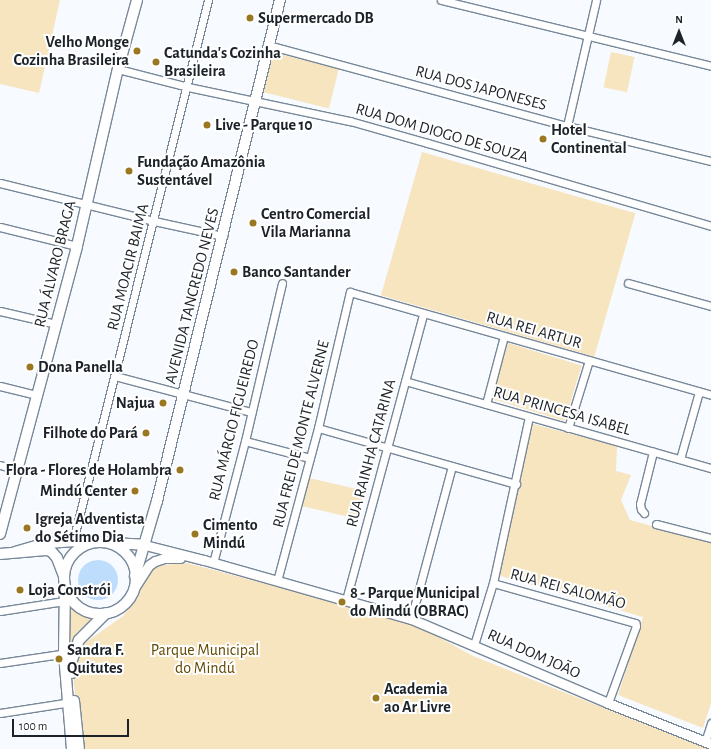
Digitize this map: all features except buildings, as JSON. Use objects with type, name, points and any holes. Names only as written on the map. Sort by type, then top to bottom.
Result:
[{"type":"main road","name":"RUA ÁLVARO BRAGA","points":[[0,534],[77,246],[118,69],[137,0]]},
{"type":"main road","name":"AVENIDA TANCREDO NEVES","points":[[136,576],[183,394],[280,0]]},
{"type":"main road","name":"RUA DOM JOÃO","points":[[15,552],[47,543],[74,541],[145,545]]},
{"type":"main road","points":[[64,576],[69,560],[74,553],[85,546],[101,543],[120,549],[126,554],[131,560],[136,576],[134,588],[126,602],[114,611],[106,613],[93,613],[80,608],[74,602],[65,587]]},
{"type":"main road","points":[[0,554],[46,550],[51,551],[58,558],[64,576],[65,587],[64,601],[69,653],[72,749]]},
{"type":"main road","points":[[69,653],[85,633],[106,613]]},
{"type":"main road","points":[[70,702],[79,749]]},
{"type":"street","name":"RUA MOACIR BAIMA","points":[[74,541],[188,86],[208,0]]},
{"type":"street","points":[[441,0],[711,66]]},
{"type":"street","points":[[567,126],[596,0]]},
{"type":"street","name":"RUA DOS JAPONESES","points":[[268,45],[567,126],[711,161]]},
{"type":"street","name":"RUA DOM DIOGO DE SOUZA","points":[[118,69],[350,122],[428,143],[711,226]]},
{"type":"street","points":[[0,183],[154,221],[222,236]]},
{"type":"street","points":[[0,227],[77,246]]},
{"type":"street","name":"RUA MÁRCIO FIGUEIREDO","points":[[208,562],[244,441],[282,283]]},
{"type":"street","points":[[628,283],[711,306]]},
{"type":"street","name":"RUA REI ARTUR","points":[[350,292],[711,395]]},
{"type":"street","name":"RUA FREI DE MONTE ALVERNE","points":[[277,581],[318,428],[350,292]]},
{"type":"street","points":[[0,311],[56,324]]},
{"type":"street","name":"RUA RAINHA CATARINA","points":[[346,600],[423,314]]},
{"type":"street","points":[[486,404],[504,336]]},
{"type":"street","points":[[568,428],[589,360]]},
{"type":"street","points":[[115,376],[251,412]]},
{"type":"street","name":"RUA PRINCESA ISABEL","points":[[405,381],[711,468]]},
{"type":"street","points":[[0,386],[36,395]]},
{"type":"street","points":[[680,460],[699,392]]},
{"type":"street","points":[[474,645],[493,583],[516,484],[529,417]]},
{"type":"street","points":[[318,428],[516,484]]},
{"type":"street","points":[[244,441],[310,458]]},
{"type":"street","points":[[644,513],[640,510],[640,504],[653,452]]},
{"type":"street","points":[[0,466],[17,470]]},
{"type":"street","points":[[411,619],[452,466]]},
{"type":"street","points":[[656,524],[711,538]]},
{"type":"street","name":"RUA DOM JOÃO","points":[[145,545],[411,619],[608,703],[708,743]]},
{"type":"street","name":"RUA DOM JOÃO","points":[[134,588],[149,565],[155,561],[173,558],[208,562]]},
{"type":"street","name":"RUA REI SALOMÃO","points":[[493,583],[636,623],[608,703]]},
{"type":"street","points":[[0,611],[64,601]]},
{"type":"street","points":[[0,663],[69,653]]},
{"type":"street","points":[[0,713],[70,702]]},
{"type":"street","points":[[708,743],[711,723]]},
{"type":"green space","points":[[0,0],[60,0],[39,93],[0,84]]},
{"type":"green space","points":[[268,51],[339,69],[329,108],[258,91]]},
{"type":"green space","points":[[611,52],[634,57],[627,92],[604,87]]},
{"type":"green space","points":[[422,152],[635,213],[594,356],[381,295]]},
{"type":"green space","points":[[508,343],[582,366],[565,421],[491,398]]},
{"type":"green space","points":[[533,424],[617,446],[616,471],[631,475],[621,500],[630,520],[711,542],[711,703],[703,728],[618,695],[643,617],[497,575]]},
{"type":"green space","points":[[309,478],[365,491],[358,519],[302,506]]},
{"type":"green space","name":"Parque Municipal do Mindú","points":[[187,563],[411,622],[473,656],[707,749],[81,749],[72,667],[75,650],[123,616],[138,598],[144,579],[150,571],[162,565]]},
{"type":"green space","points":[[66,597],[75,609],[97,616],[77,632],[67,651]]},
{"type":"water","points":[[102,560],[109,563],[115,569],[118,580],[117,588],[109,597],[102,600],[94,600],[87,597],[79,588],[78,576],[81,569],[90,561]]},
{"type":"place","name":"Supermercado DB","points":[[250,18]]},
{"type":"place","name":"Velho Monge Cozinha Brasileira","points":[[137,51]]},
{"type":"place","name":"Catunda's Cozinha Brasileira","points":[[156,62]]},
{"type":"place","name":"Live - Parque 10","points":[[207,125]]},
{"type":"place","name":"Hotel Continental","points":[[543,139]]},
{"type":"place","name":"Fundação Amazônia Sustentável","points":[[129,171]]},
{"type":"place","name":"Centro Comercial Vila Marianna","points":[[253,223]]},
{"type":"place","name":"Banco Santander","points":[[234,272]]},
{"type":"place","name":"Dona Panella","points":[[30,367]]},
{"type":"place","name":"Najua","points":[[163,403]]},
{"type":"place","name":"Filhote do Pará","points":[[146,433]]},
{"type":"place","name":"Flora - Flores de Holambra","points":[[180,470]]},
{"type":"place","name":"Mindú Center","points":[[135,491]]},
{"type":"place","name":"Igreja Adventista do Sétimo Dia","points":[[27,528]]},
{"type":"place","name":"Cimento Mindú","points":[[195,534]]},
{"type":"place","name":"Loja Constrói","points":[[20,590]]},
{"type":"place","name":"8 - Parque Municipal do Mindú (OBRAC)","points":[[342,602]]},
{"type":"place","name":"Sandra F. Quitutes","points":[[59,659]]},
{"type":"place","name":"Academia ao Ar Livre","points":[[376,698]]}]
